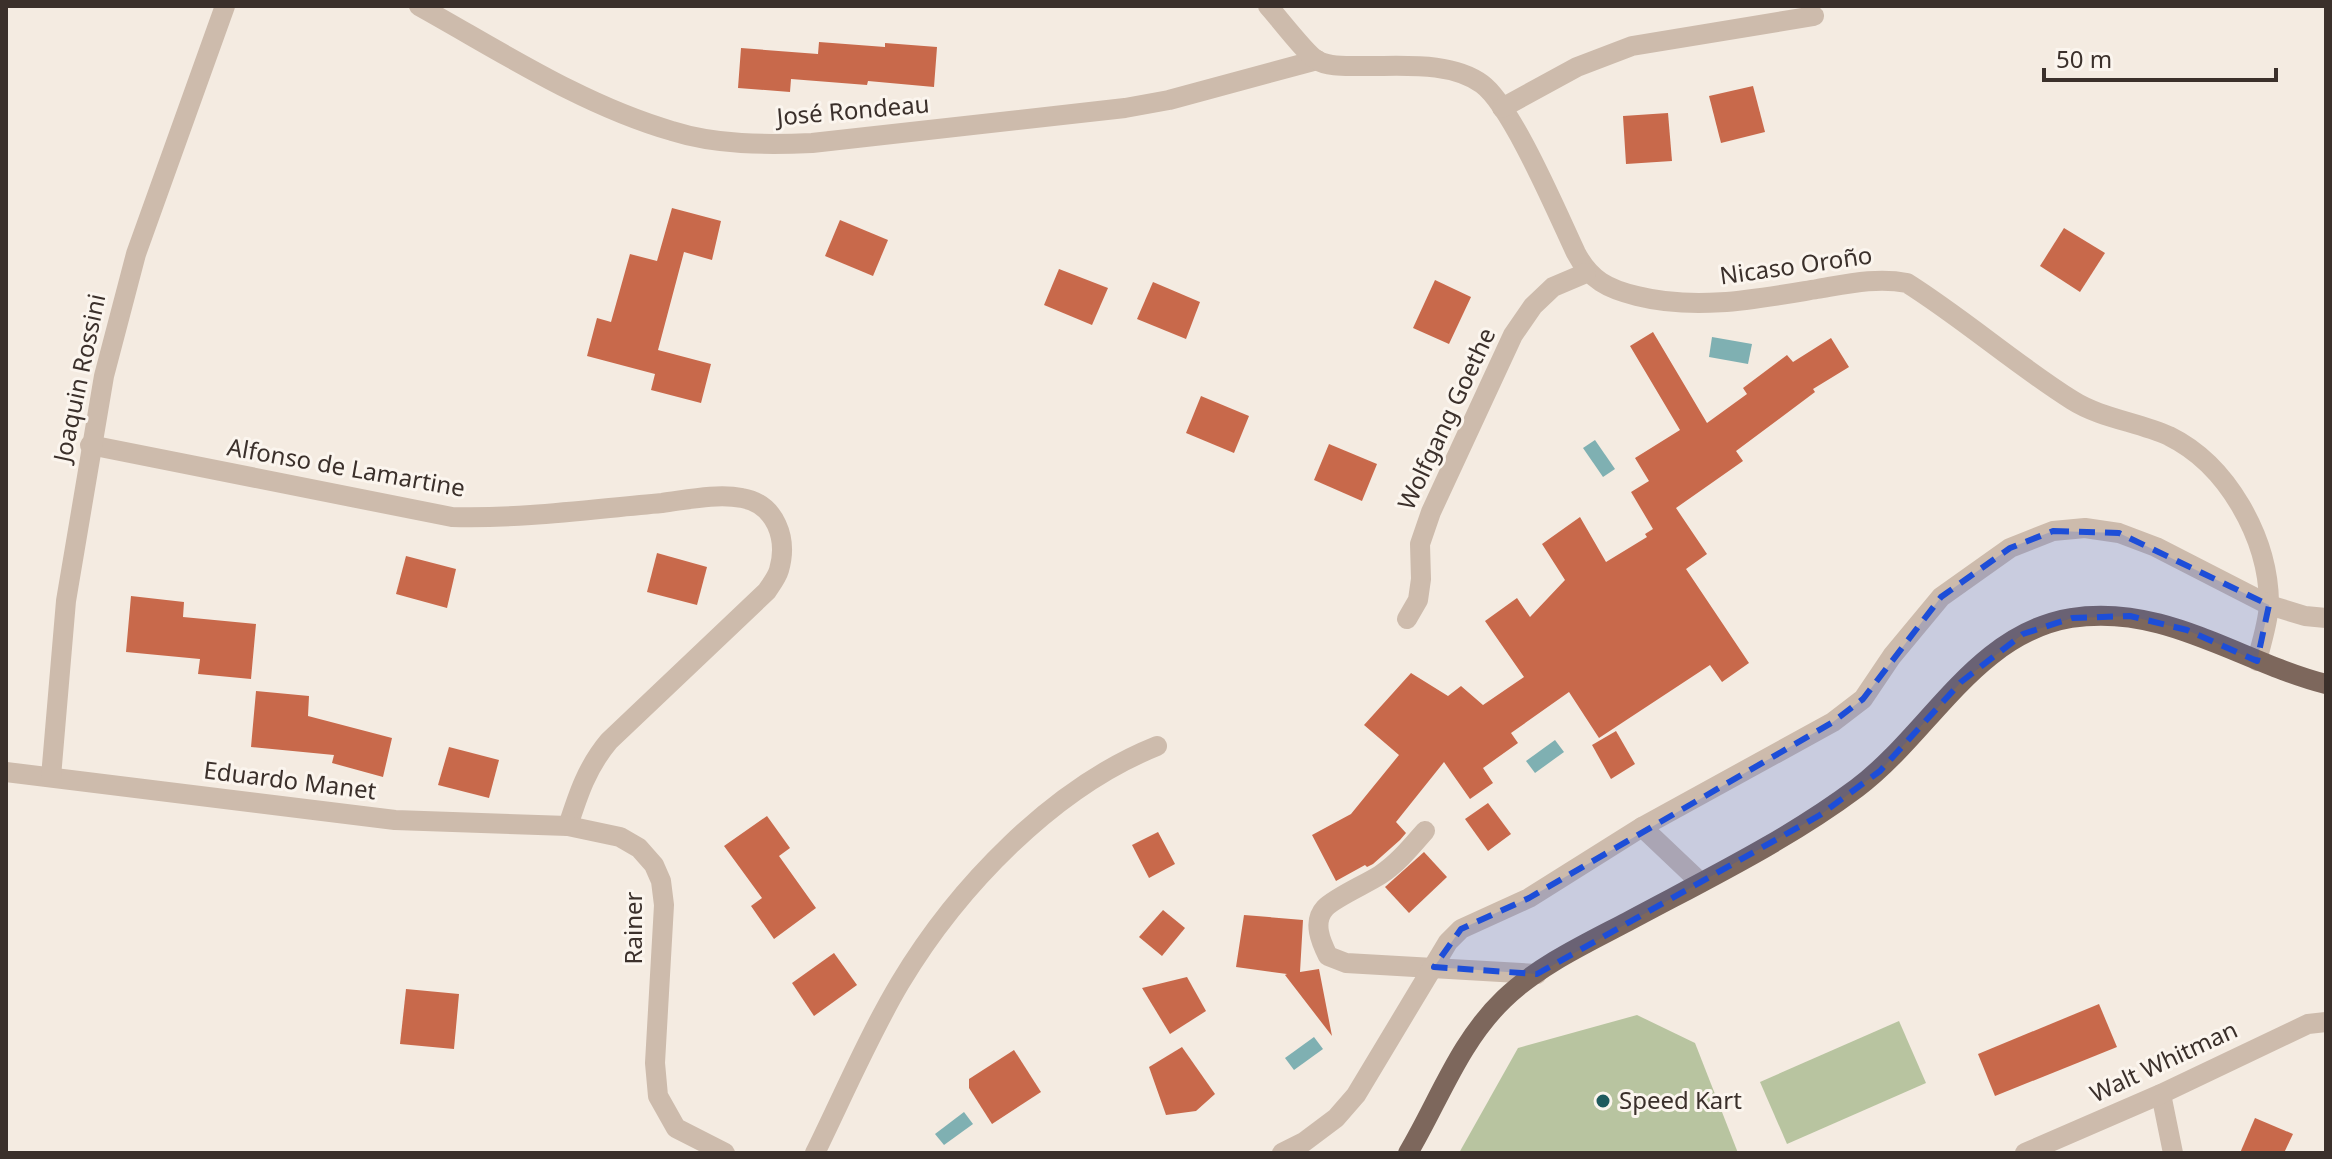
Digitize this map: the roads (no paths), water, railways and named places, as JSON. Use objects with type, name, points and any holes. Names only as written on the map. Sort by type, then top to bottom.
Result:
[{"type":"main road","points":[[1408,1153],[1448,1077],[1485,1019],[1506,997],[1537,974],[1597,938],[1820,815],[1880,771],[1961,682],[1995,651],[2023,634],[2072,618],[2130,616],[2187,630],[2257,661],[2326,684]]},
{"type":"street","name":"Joaquin Rossini","points":[[51,777],[66,601],[104,376],[136,254],[225,6]]},
{"type":"street","name":"José Rondeau","points":[[419,6],[565,86],[631,116],[674,132],[768,145],[812,143],[1125,108],[1169,100],[1317,60]]},
{"type":"street","points":[[1268,6],[1317,60],[1342,66],[1433,68],[1456,72],[1483,85],[1517,132],[1586,273]]},
{"type":"street","points":[[1502,108],[1577,67],[1632,46],[1814,16]]},
{"type":"street","name":"Nicaso Oroño","points":[[1586,273],[1620,292],[1657,301],[1707,304],[1741,302],[1869,281],[1907,283],[2074,402],[2170,437],[2212,469],[2236,499],[2256,534],[2267,571],[2269,605],[2257,661]]},
{"type":"street","name":"Wolfgang Goethe","points":[[1407,619],[1418,600],[1420,544],[1431,512],[1513,335],[1533,306],[1553,287],[1586,273]]},
{"type":"street","name":"Alfonso de Lamartine","points":[[90,445],[452,517],[509,516],[742,498],[762,507],[778,522],[782,546],[779,571],[767,591],[609,741],[594,760],[580,787],[568,826]]},
{"type":"street","points":[[1282,1153],[1304,1142],[1336,1118],[1356,1095],[1448,942],[1461,929],[1529,898],[1642,827],[1833,722],[1863,699],[1892,656],[1941,597],[2010,548],[2053,531],[2085,528],[2119,533],[2156,547],[2269,605],[2305,616],[2326,618]]},
{"type":"street","points":[[815,1153],[899,984],[970,888],[1020,837],[1068,795],[1157,746]]},
{"type":"street","name":"Eduardo Manet","points":[[6,772],[395,820],[568,826]]},
{"type":"street","name":"Rainer","points":[[568,826],[620,837],[639,848],[654,865],[661,881],[664,905],[655,1063],[658,1096],[676,1128],[725,1153]]},
{"type":"street","points":[[1642,827],[1700,882]]},
{"type":"street","points":[[1425,831],[1408,852],[1382,874],[1325,908],[1318,921],[1320,940],[1328,956],[1346,963],[1537,974]]},
{"type":"street","name":"Walt Whitman","points":[[2025,1153],[2161,1094],[2308,1024],[2326,1022]]},
{"type":"street","points":[[2161,1094],[2173,1153]]},
{"type":"water","points":[[1712,337],[1752,344],[1748,364],[1709,357]]},
{"type":"water","points":[[1595,440],[1615,469],[1603,477],[1583,448]]},
{"type":"water","points":[[1555,740],[1564,752],[1535,773],[1526,761]]},
{"type":"water","points":[[1314,1037],[1323,1049],[1294,1070],[1285,1058]]},
{"type":"water","points":[[964,1112],[973,1124],[944,1145],[935,1134]]},
{"type":"place","name":"Speed Kart","points":[[1603,1101]]}]
